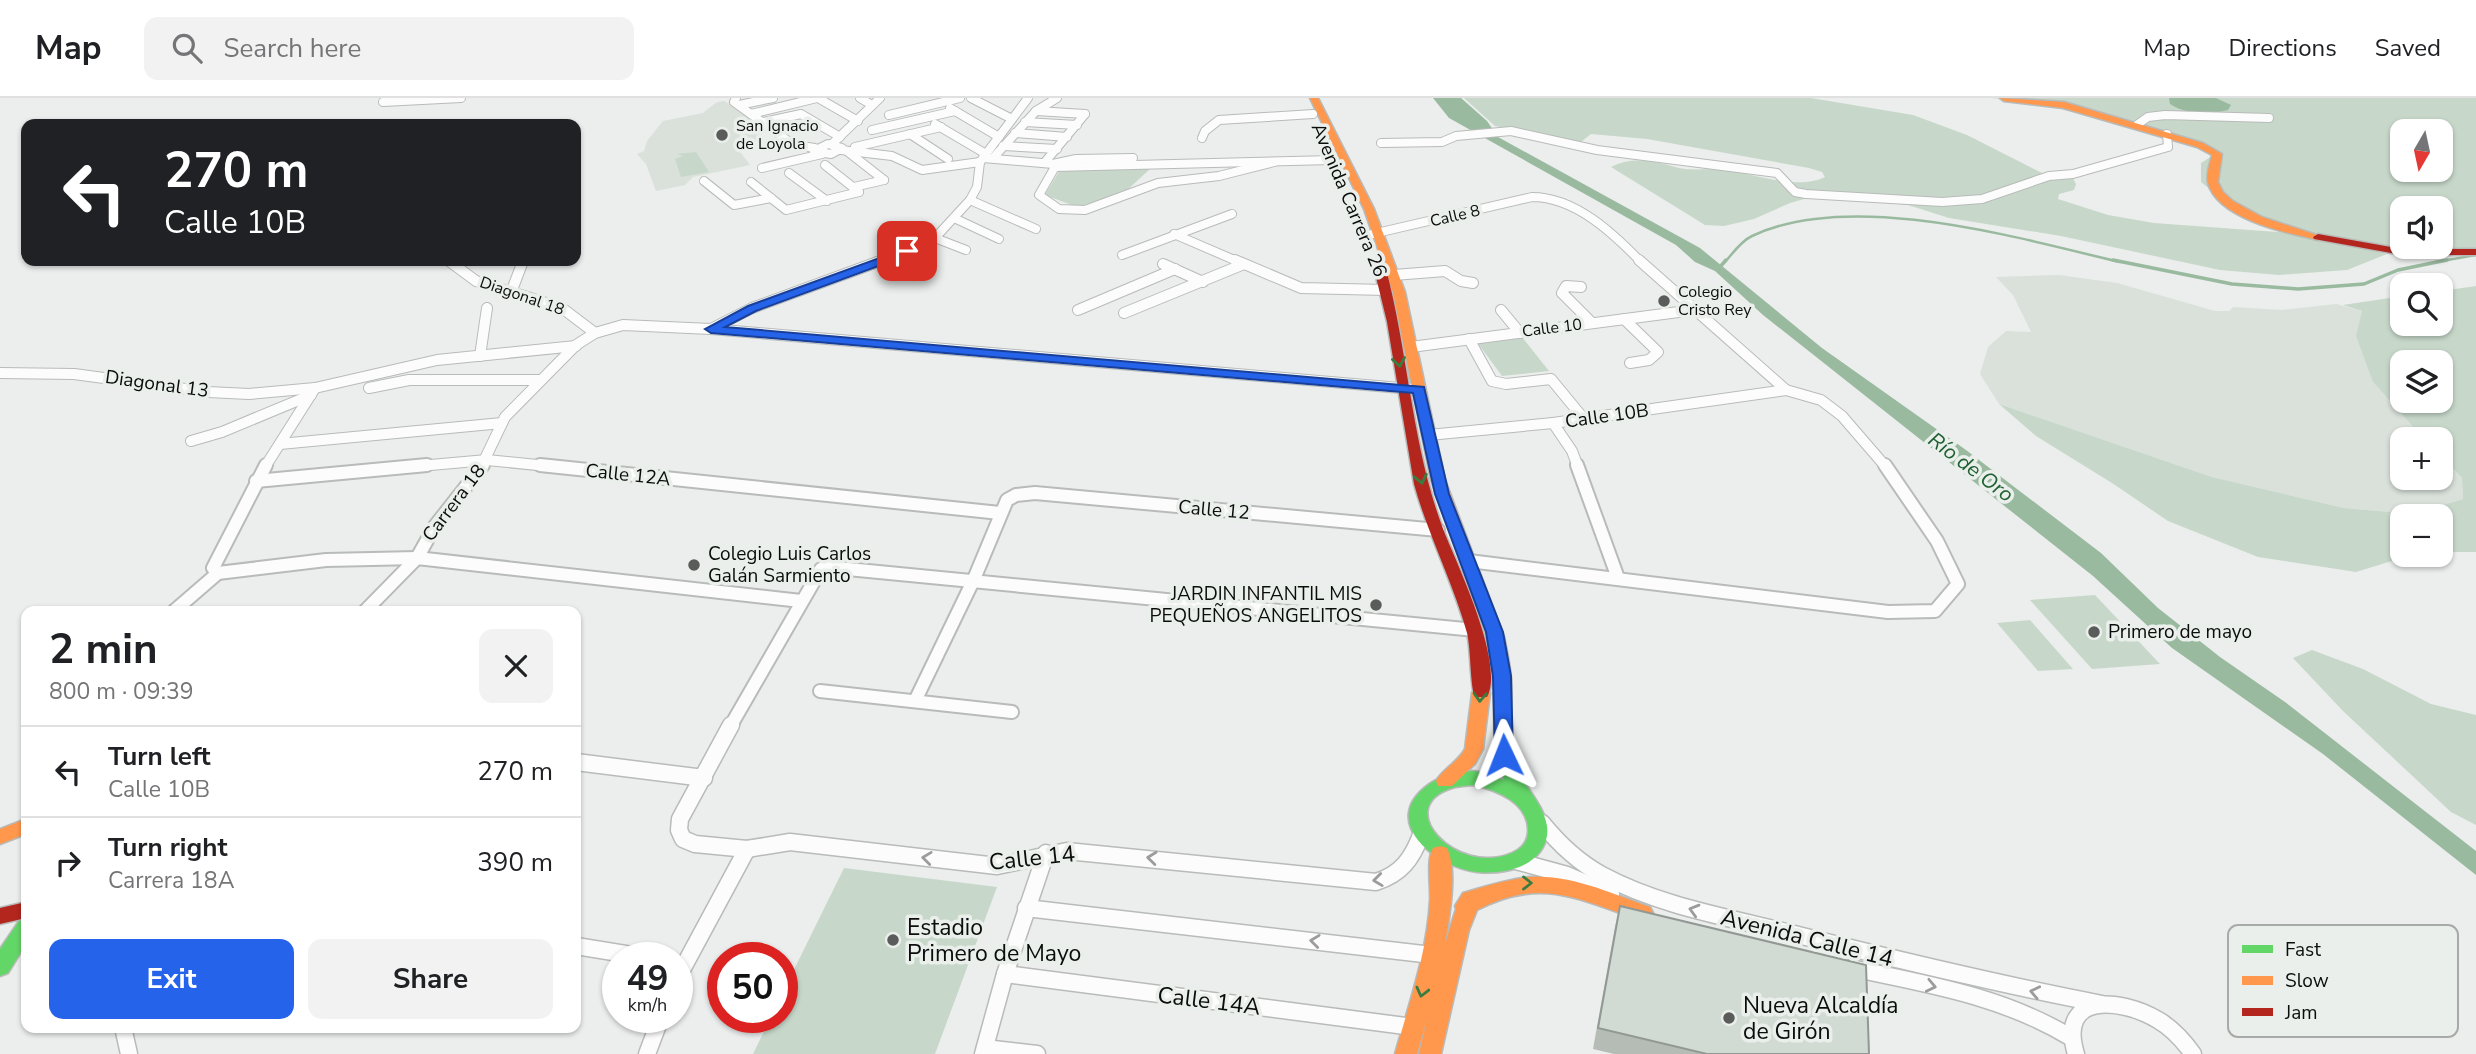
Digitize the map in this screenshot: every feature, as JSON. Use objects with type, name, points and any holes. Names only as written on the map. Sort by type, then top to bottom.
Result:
[{"type":"main road","name":"Avenida Carrera 26","points":[[1306,98],[1313,106],[1373,234],[1412,389],[1429,435],[1442,494],[1469,561],[1498,648],[1504,755],[1509,772],[1524,798]]},
{"type":"main road","points":[[2004,98],[2064,106],[2138,124],[2200,145],[2217,154],[2214,187],[2230,203],[2265,221],[2312,236],[2369,248],[2424,253],[2476,252]]},
{"type":"main road","name":"Avenida Carrera 26","points":[[1313,106],[1333,160],[1394,275],[1411,347],[1412,389],[1422,487],[1475,630],[1481,689],[1478,735],[1469,759],[1446,781]]},
{"type":"main road","points":[[1430,1054],[1465,906],[1484,877],[1498,866],[1526,854],[1538,837],[1537,817],[1524,798],[1513,789],[1487,779],[1446,781],[1425,794],[1419,803],[1417,818],[1421,835],[1440,853],[1467,865],[1498,866]]},
{"type":"main road","points":[[0,837],[21,827]]},
{"type":"main road","points":[[1406,1054],[1444,901],[1440,853]]},
{"type":"main road","points":[[1465,906],[1486,891],[1500,886],[1538,882],[1661,919]]},
{"type":"main road","points":[[0,916],[21,911]]},
{"type":"main road","points":[[0,968],[21,935]]},
{"type":"main road","points":[[0,968],[21,952]]},
{"type":"street","points":[[383,102],[461,98]]},
{"type":"street","points":[[737,102],[773,98]]},
{"type":"street","points":[[751,114],[818,98],[858,121]]},
{"type":"street","points":[[860,98],[872,105]]},
{"type":"street","points":[[762,168],[832,144],[880,98]]},
{"type":"street","points":[[889,115],[960,98]]},
{"type":"street","points":[[971,98],[1012,119]]},
{"type":"street","points":[[711,329],[752,308],[907,251],[935,238],[970,200],[986,158],[1026,101],[1014,98]]},
{"type":"street","points":[[986,158],[1003,146],[1036,111],[1057,98]]},
{"type":"street","points":[[737,102],[794,145],[818,151],[843,150],[892,156],[930,171],[986,158],[1051,165],[1333,160]]},
{"type":"street","points":[[941,103],[999,137]]},
{"type":"street","points":[[1202,138],[1205,131],[1219,120],[1313,106]]},
{"type":"street","points":[[872,130],[955,111]]},
{"type":"street","points":[[1036,111],[1086,114],[1057,149],[1039,195],[1059,209],[1076,211],[1165,181],[1219,176],[1274,162]]},
{"type":"street","points":[[764,122],[801,114],[840,137]]},
{"type":"street","points":[[2138,124],[2148,117],[2165,115],[2269,118]]},
{"type":"street","points":[[925,118],[986,158]]},
{"type":"street","points":[[1026,122],[1077,125]]},
{"type":"street","points":[[843,150],[941,127]]},
{"type":"street","points":[[1381,144],[1442,142],[1456,136],[1498,130],[1524,133],[1584,148],[1777,173],[1795,192],[1820,197],[1942,202],[1982,199],[2049,176],[2073,174],[2168,146],[2167,134]]},
{"type":"street","points":[[1015,133],[1067,137]]},
{"type":"street","points":[[910,134],[948,159]]},
{"type":"street","points":[[832,144],[840,146],[885,179],[854,187]]},
{"type":"street","points":[[1003,146],[1057,149]]},
{"type":"street","points":[[1051,165],[1076,159],[1133,158]]},
{"type":"street","points":[[751,182],[786,210],[860,192],[825,165]]},
{"type":"street","points":[[789,173],[827,201]]},
{"type":"street","points":[[704,181],[734,205],[771,198]]},
{"type":"street","name":"Calle 8","points":[[1373,234],[1542,196],[1605,226],[1694,310]]},
{"type":"street","points":[[970,200],[1036,229]]},
{"type":"street","points":[[1122,255],[1232,214]]},
{"type":"street","points":[[954,218],[999,239]]},
{"type":"street","points":[[1174,234],[1301,288],[1386,290]]},
{"type":"street","points":[[935,238],[966,250]]},
{"type":"street","points":[[1163,264],[1203,282]]},
{"type":"street","points":[[1124,313],[1244,264]]},
{"type":"street","name":"Diagonal 18","points":[[456,266],[477,281],[562,308],[595,332]]},
{"type":"street","points":[[512,290],[521,266]]},
{"type":"street","points":[[1078,310],[1175,270]]},
{"type":"street","points":[[1394,275],[1445,271],[1461,281],[1474,283]]},
{"type":"street","points":[[1581,287],[1566,286],[1562,293],[1592,323]]},
{"type":"street","points":[[480,356],[487,308]]},
{"type":"street","points":[[1502,310],[1520,332]]},
{"type":"street","points":[[1469,561],[1888,612],[1935,611],[1954,592],[1958,584],[1956,578],[1890,470],[1833,408],[1810,395],[1786,390],[1694,310]]},
{"type":"street","name":"Calle 10","points":[[1411,347],[1694,310]]},
{"type":"street","points":[[1624,319],[1658,352],[1649,360],[1630,363]]},
{"type":"street","points":[[595,332],[633,324],[711,329],[1412,389]]},
{"type":"street","name":"Carrera 18","points":[[370,606],[417,558],[435,526],[487,460],[502,423],[538,380],[576,345],[595,332]]},
{"type":"street","points":[[1469,339],[1492,381],[1504,384],[1540,377],[1551,379],[1584,419]]},
{"type":"street","points":[[191,441],[227,432],[313,392],[423,363],[576,345]]},
{"type":"street","name":"Diagonal 13","points":[[0,373],[97,376],[228,393],[313,392]]},
{"type":"street","points":[[369,388],[409,380],[538,380]]},
{"type":"street","name":"Calle 10B","points":[[1429,435],[1553,423],[1786,390]]},
{"type":"street","points":[[218,573],[213,568],[256,481],[313,392]]},
{"type":"street","points":[[280,444],[502,423]]},
{"type":"street","points":[[1553,423],[1572,451],[1618,578]]},
{"type":"street","name":"Calle 12A","points":[[256,481],[487,460],[1000,513]]},
{"type":"street","name":"Calle 12","points":[[1000,513],[1007,500],[1016,495],[1035,493],[1438,530]]},
{"type":"street","points":[[915,701],[974,579],[1000,513]]},
{"type":"street","points":[[180,606],[218,573],[326,560],[417,558],[801,601]]},
{"type":"street","points":[[581,763],[704,778],[801,601],[821,569],[833,565],[1475,630]]},
{"type":"street","points":[[820,691],[1012,712]]},
{"type":"street","name":"Calle 14","points":[[704,778],[680,820],[679,830],[683,839],[695,844],[747,849],[790,842],[997,866],[1017,864],[1045,853],[1097,852],[1376,882],[1392,878],[1406,867],[1421,835]]},
{"type":"street","name":"Avenida Calle 14","points":[[1537,817],[1563,850],[1581,864],[1647,895],[1707,914],[1991,983],[2124,1006],[2147,1013],[2166,1025],[2193,1054]]},
{"type":"street","points":[[693,945],[747,849]]},
{"type":"street","points":[[1037,1054],[984,1051],[1004,974],[1045,853]]},
{"type":"street","points":[[1516,860],[1567,875],[1661,919]]},
{"type":"street","points":[[1026,908],[1432,955]]},
{"type":"street","points":[[581,947],[602,950]]},
{"type":"street","name":"Avenida Calle 14","points":[[1833,964],[1993,999],[2048,1022],[2070,1037]]},
{"type":"street","name":"Calle 14A","points":[[1004,974],[1413,1027]]},
{"type":"street","points":[[2076,1054],[2070,1037],[2071,1024],[2077,1014],[2087,1007],[2102,1004]]},
{"type":"street","points":[[124,1033],[129,1054]]},
{"type":"street","points":[[647,1054],[655,1033]]},
{"type":"shaded area","points":[[1464,98],[1811,98],[1913,115],[1967,135],[2044,174],[2071,174],[2076,184],[2074,190],[2059,194],[2058,199],[2108,215],[2154,223],[2293,233],[2387,254],[2347,270],[2279,275],[2220,270],[2061,236],[1949,218],[1908,205],[1811,197],[1754,219],[1724,226],[1705,225],[1611,167],[1637,160],[1684,169],[1723,170],[1789,182],[1814,181],[1825,177],[1822,172],[1809,168],[1647,139],[1591,134],[1581,142],[1495,126]]},
{"type":"shaded area","points":[[1991,98],[2476,98],[2476,250],[2453,247],[2453,196],[2390,196],[2390,246],[2341,239],[2260,221],[2223,200],[2201,182],[2201,163],[2215,154],[2209,149],[2102,117],[2047,105]]},
{"type":"shaded area","points":[[724,101],[755,119],[764,144],[738,149],[750,165],[693,177],[685,185],[656,191],[646,164],[637,154],[644,151],[647,141],[663,121],[703,113],[717,102]]},
{"type":"shaded area","points":[[696,152],[709,172],[681,177],[675,159],[683,156],[677,154]]},
{"type":"shaded area","points":[[1151,168],[1124,193],[1077,207],[1045,195],[1060,170]]},
{"type":"shaded area","points":[[2059,275],[2117,283],[2215,311],[2229,311],[2233,307],[2282,310],[2336,304],[2362,311],[2373,382],[2390,401],[2390,413],[2401,413],[2413,427],[2390,427],[2390,490],[2453,490],[2453,469],[2462,478],[2463,499],[2446,504],[2390,504],[2390,512],[2344,508],[2212,477],[1999,404],[1980,374],[1988,347],[2006,331],[2031,332],[2013,295],[1996,277]]},
{"type":"shaded area","points":[[2476,286],[2476,552],[2453,552],[2453,504],[2446,504],[2463,499],[2462,478],[2453,469],[2453,427],[2413,427],[2401,413],[2453,413],[2453,350],[2390,350],[2390,401],[2373,382],[2356,336],[2362,311],[2343,305],[2390,298],[2390,336],[2453,336],[2453,289]]},
{"type":"shaded area","points":[[1522,337],[1549,371],[1502,376],[1477,342]]},
{"type":"shaded area","points":[[1999,404],[2212,477],[2344,508],[2390,512],[2390,561],[2356,572],[2258,557],[2168,521],[2036,436]]},
{"type":"shaded area","name":"Primero de mayo","points":[[2095,595],[2160,664],[2092,669],[2030,600]]},
{"type":"shaded area","points":[[2030,620],[2073,669],[2038,671],[1997,623]]},
{"type":"shaded area","points":[[2312,650],[2363,669],[2431,704],[2476,715],[2476,825],[2451,812],[2343,711],[2293,658]]},
{"type":"shaded area","name":"Estadio Primero de Mayo","points":[[844,868],[997,887],[935,1054],[753,1054],[763,1033],[798,1033],[798,961]]},
{"type":"water","name":"Río de Oro","points":[[1433,98],[1461,98],[1487,121],[1498,137],[1700,248],[1822,348],[1966,450],[2101,553],[2158,608],[2220,657],[2285,702],[2476,851],[2476,875],[2323,754],[2172,648],[2093,576],[1763,315],[1715,271],[1695,262],[1676,245],[1449,118]]},
{"type":"water","points":[[2169,98],[2216,98],[2231,105],[2228,110],[2198,113],[2177,108],[2170,104]]},
{"type":"building","name":"Nueva Alcaldía de Girón","points":[[1620,906],[1866,965],[1869,1054],[1707,1054],[1598,1028]]},
{"type":"waterway","points":[[1725,262],[1752,236],[1792,223],[1837,217],[1885,217],[1935,222],[2033,241],[2120,262]]},
{"type":"waterway","points":[[2444,261],[2476,255]]},
{"type":"waterway","points":[[1720,267],[1726,260]]},
{"type":"waterway","points":[[2113,260],[2232,284],[2298,289],[2364,284],[2398,270],[2444,261]]},
{"type":"waterway","points":[[2436,262],[2444,261]]},
{"type":"traffic: fast","points":[[1496,637],[1502,676],[1504,755],[1509,772],[1524,798]]},
{"type":"traffic: fast","points":[[1473,778],[1509,789],[1531,809],[1536,819],[1537,838],[1525,855],[1513,861],[1489,866],[1466,863],[1446,855],[1430,842],[1420,828],[1418,812],[1424,798],[1445,783],[1473,778]]},
{"type":"traffic: fast","points":[[0,967],[21,935]]},
{"type":"traffic: slow","points":[[1314,98],[1369,209],[1399,292],[1438,480],[1496,637]]},
{"type":"traffic: slow","points":[[2004,98],[2064,105],[2200,145],[2217,154],[2213,182],[2229,203],[2258,219],[2318,237]]},
{"type":"traffic: slow","points":[[1445,781],[1469,759],[1474,749],[1481,693]]},
{"type":"traffic: slow","points":[[0,837],[21,828]]},
{"type":"traffic: slow","points":[[1406,1054],[1433,955],[1440,905],[1440,853]]},
{"type":"traffic: slow","points":[[1465,906],[1489,894],[1533,884],[1575,890],[1643,913]]},
{"type":"traffic: slow","points":[[1430,1054],[1459,930],[1470,899]]},
{"type":"traffic: jam","points":[[2318,237],[2402,252],[2476,252]]},
{"type":"traffic: jam","points":[[1380,269],[1393,322],[1421,484],[1477,638],[1481,693]]},
{"type":"traffic: jam","points":[[0,916],[21,911]]},
{"type":"place","name":"San Ignacio de Loyola","points":[[722,135]]},
{"type":"place","name":"Colegio Cristo Rey","points":[[1664,301]]},
{"type":"place","name":"Colegio Luis Carlos Galán Sarmiento","points":[[694,565]]},
{"type":"place","name":"JARDIN INFANTIL MIS PEQUEÑOS ANGELITOS","points":[[1376,605]]},
{"type":"place","name":"Primero de mayo","points":[[2094,632]]},
{"type":"place","name":"Estadio Primero de Mayo","points":[[893,940]]},
{"type":"place","name":"Nueva Alcaldía de Girón","points":[[1729,1018]]},
{"type":"route","points":[[907,251],[752,308],[711,329],[1419,389],[1446,507],[1495,632],[1502,676],[1504,755]]}]
